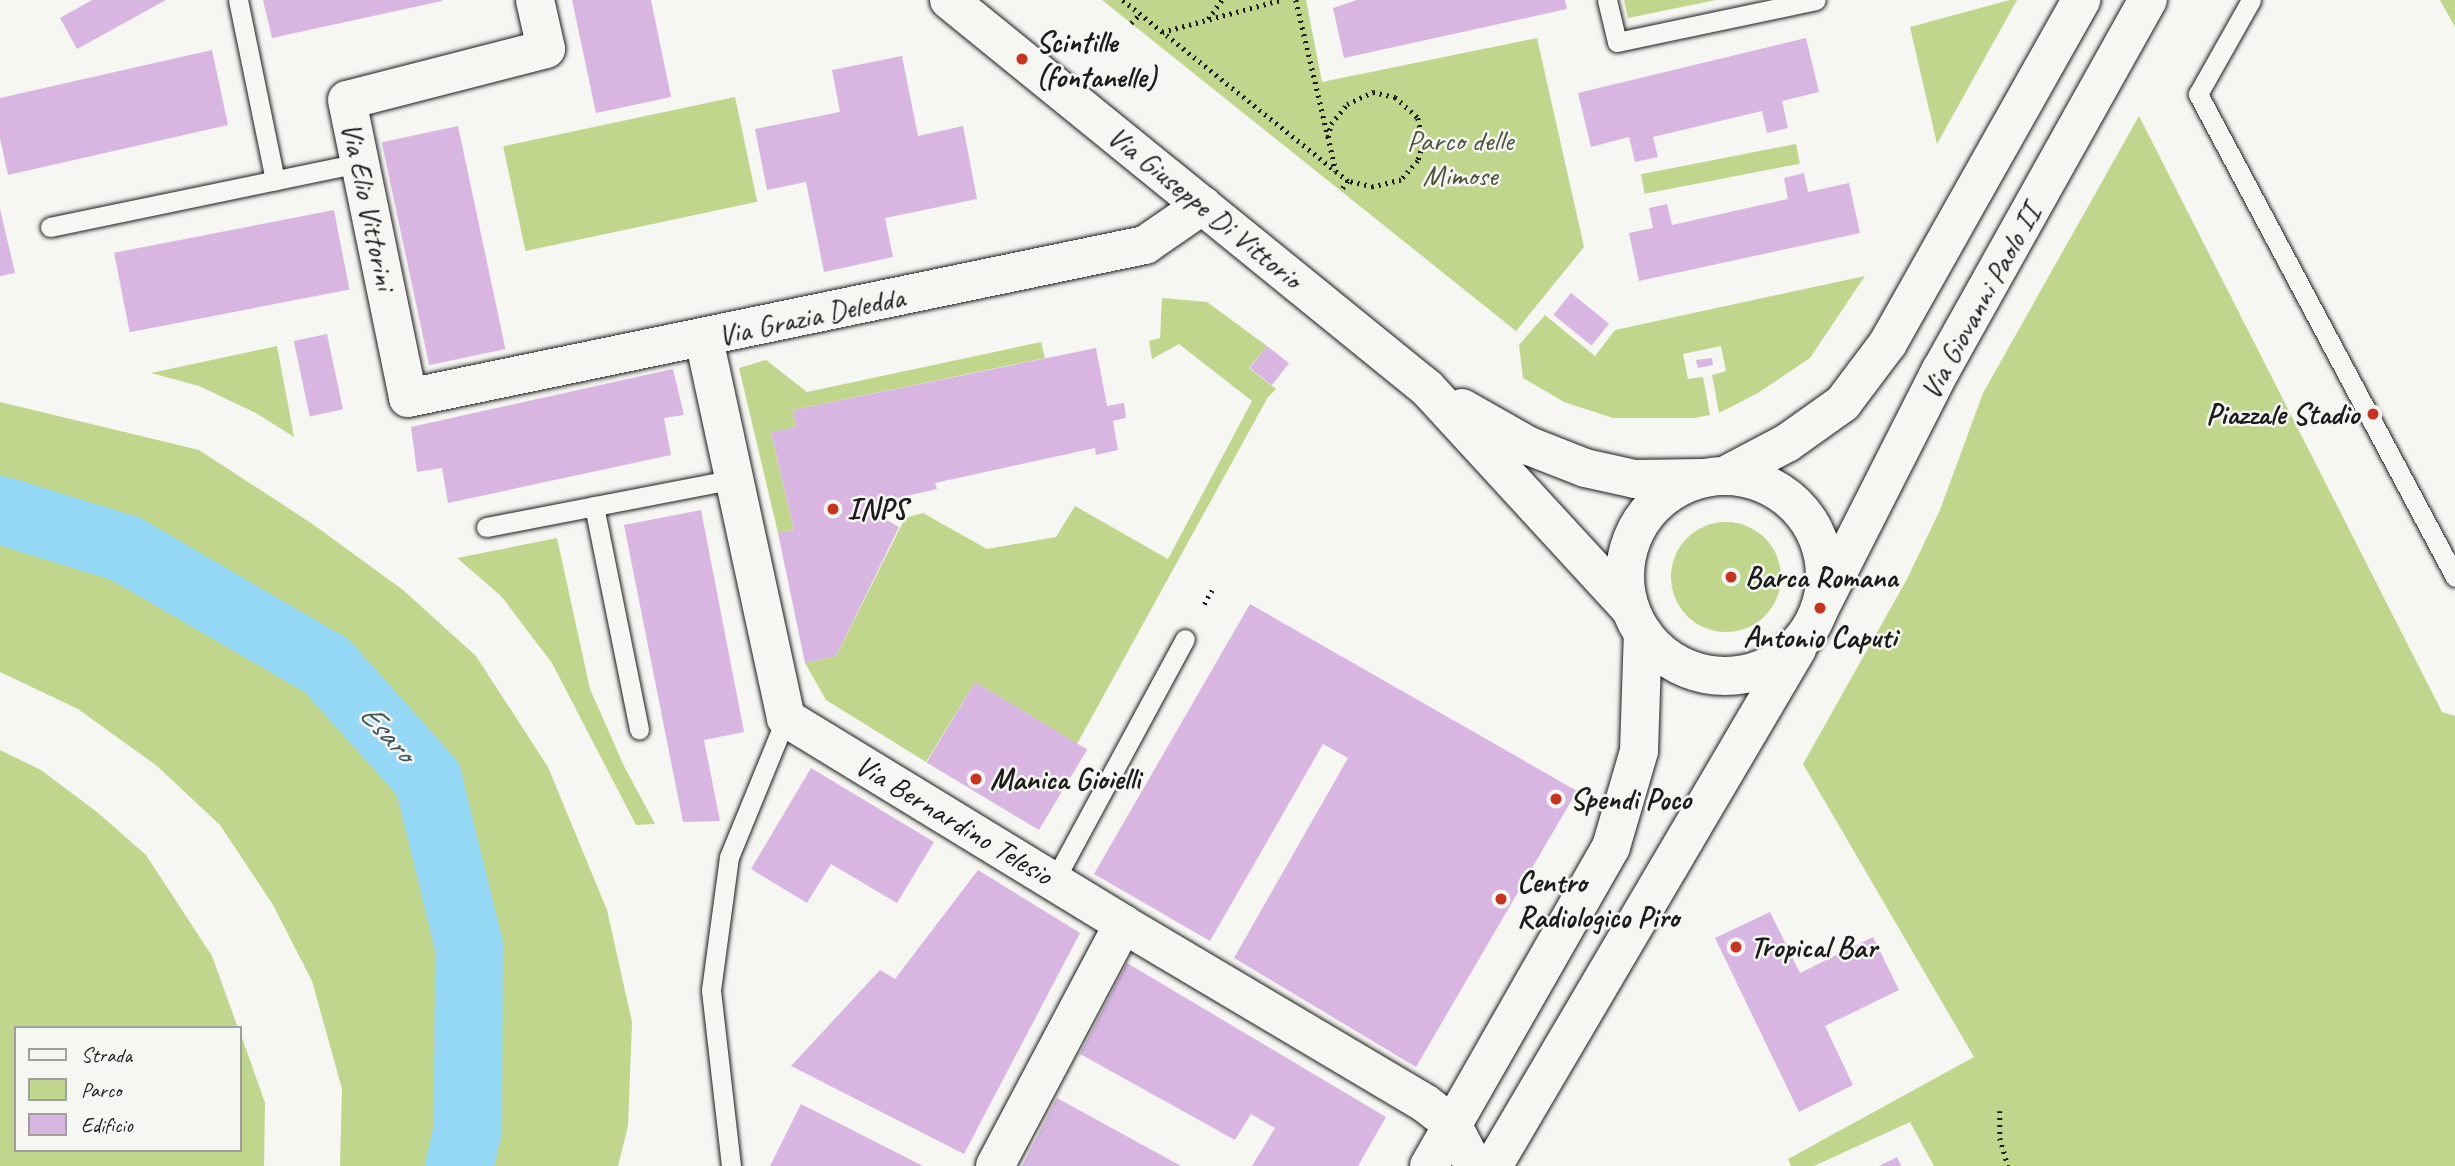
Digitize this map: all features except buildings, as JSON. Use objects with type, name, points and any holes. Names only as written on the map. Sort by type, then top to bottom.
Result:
[{"type":"street","name":"Via Elio Vittorini","points":[[408,398],[346,100],[546,49],[536,0]]},
{"type":"street","name":"Via Giuseppe Di Vittorio","points":[[949,0],[1427,388]]},
{"type":"street","name":"Via Giovanni Paolo II","points":[[1714,476],[1787,443],[1843,403],[1888,343],[2081,0]]},
{"type":"street","name":"Via Giovanni Paolo II","points":[[1493,1166],[1813,622],[1941,370],[2148,0]]},
{"type":"street","name":"Via Grazia Deledda","points":[[408,398],[704,339],[1145,245],[1203,205]]},
{"type":"street","points":[[704,339],[786,718]]},
{"type":"street","points":[[1427,388],[1528,446],[1585,468],[1635,478],[1752,478],[1777,489],[1798,507],[1814,529],[1824,554],[1825,581],[1813,622],[1786,655],[1763,669],[1737,675],[1709,675],[1684,668],[1661,653],[1637,622],[1427,388]]},
{"type":"street","points":[[1429,1166],[1611,847],[1639,751],[1637,622],[1625,587],[1627,555],[1637,528],[1662,497],[1714,476]]},
{"type":"street","name":"Via Bernardino Telesio","points":[[786,718],[1123,924],[1426,1104],[1452,1124]]},
{"type":"street","points":[[995,1166],[1123,924]]},
{"type":"street","points":[[1452,1124],[1474,1166]]},
{"type":"lane","points":[[238,0],[275,180]]},
{"type":"lane","points":[[1607,0],[1617,42],[1816,0]]},
{"type":"lane","points":[[2251,0],[2198,94],[2455,577]]},
{"type":"lane","points":[[50,227],[360,163]]},
{"type":"lane","points":[[486,527],[735,479]]},
{"type":"lane","points":[[594,506],[639,730]]},
{"type":"lane","points":[[1054,881],[1185,639]]},
{"type":"lane","points":[[731,1166],[711,990],[729,856],[786,718]]},
{"type":"path","points":[[1208,20],[1222,0]]},
{"type":"path","points":[[1162,32],[1281,0]]},
{"type":"path","points":[[1296,0],[1336,172]]},
{"type":"path","points":[[1124,1],[1348,181],[1373,187],[1401,180],[1418,161],[1421,151],[1422,137],[1418,118],[1395,97],[1373,92],[1361,95],[1347,104],[1331,124],[1328,137]]},
{"type":"path","points":[[1131,23],[1140,14]]},
{"type":"path","points":[[1341,191],[1348,181]]},
{"type":"path","points":[[1204,604],[1212,590]]},
{"type":"path","points":[[2000,1111],[2000,1138],[2008,1166]]},
{"type":"green space","name":"Parco delle Mimose","points":[[1102,0],[1306,0],[1322,82],[1537,38],[1584,247],[1516,331]]},
{"type":"green space","points":[[1624,0],[1716,0],[1628,18]]},
{"type":"green space","points":[[2017,0],[1937,144],[1910,27]]},
{"type":"green space","points":[[2440,0],[2455,0],[2455,27]]},
{"type":"green space","points":[[735,97],[757,202],[525,251],[503,146]]},
{"type":"green space","points":[[2139,116],[2442,712],[2455,716],[2455,1166],[1934,1166],[1910,1122],[1814,1166],[1791,1166],[1788,1159],[1974,1057],[1803,764],[1907,579],[1940,510],[1983,393]]},
{"type":"green space","points":[[1796,144],[1800,164],[1645,194],[1641,174]]},
{"type":"green space","points":[[1865,276],[1810,358],[1758,393],[1719,413],[1712,375],[1726,371],[1721,346],[1683,354],[1688,379],[1703,377],[1710,415],[1694,418],[1613,418],[1564,402],[1523,378],[1519,345],[1545,315],[1595,356],[1615,330]]},
{"type":"green space","points":[[1162,298],[1207,302],[1267,346],[1249,368],[1276,389],[1268,397],[1077,744],[975,682],[926,762],[826,700],[805,663],[836,656],[905,518],[923,513],[987,549],[1056,537],[1075,506],[1168,559],[1252,401],[1179,344],[1152,359],[1149,341],[1160,338]]},
{"type":"green space","points":[[1041,342],[1045,358],[793,410],[796,427],[771,433],[794,530],[778,533],[739,368],[766,360],[807,392]]},
{"type":"green space","points":[[277,346],[294,437],[256,413],[199,386],[151,373]]},
{"type":"green space","points":[[0,402],[199,450],[311,523],[403,590],[476,656],[548,767],[607,910],[632,1022],[628,1126],[618,1166],[340,1166],[342,1089],[312,981],[273,905],[220,825],[157,766],[78,709],[0,672]]},
{"type":"green space","points":[[1726,522],[1747,526],[1765,538],[1777,556],[1781,577],[1777,598],[1765,616],[1747,628],[1726,632],[1705,628],[1687,616],[1675,598],[1671,577],[1675,556],[1687,538],[1705,526]]},
{"type":"green space","points":[[557,538],[590,689],[624,766],[655,824],[636,825],[552,663],[501,596],[457,558]]},
{"type":"green space","points":[[0,750],[41,770],[97,812],[146,855],[212,956],[237,1026],[14,1026],[14,1152],[242,1152],[242,1038],[265,1103],[264,1166],[0,1166]]},
{"type":"waterway","name":"Esaro","points":[[0,510],[126,549],[327,666],[428,779],[469,946],[468,1128],[459,1166]]},
{"type":"place","name":"Scintille (fontanelle)","points":[[1022,59]]},
{"type":"place","name":"Piazzale Stadio","points":[[2373,414]]},
{"type":"place","name":"INPS","points":[[833,509]]},
{"type":"place","name":"Barca Romana","points":[[1731,577]]},
{"type":"place","name":"Antonio Caputi","points":[[1820,608]]},
{"type":"place","name":"Manica Gioielli","points":[[976,779]]},
{"type":"place","name":"Spendi Poco","points":[[1556,799]]},
{"type":"place","name":"Centro Radiologico Piro","points":[[1501,899]]},
{"type":"place","name":"Tropical Bar","points":[[1736,947]]}]
